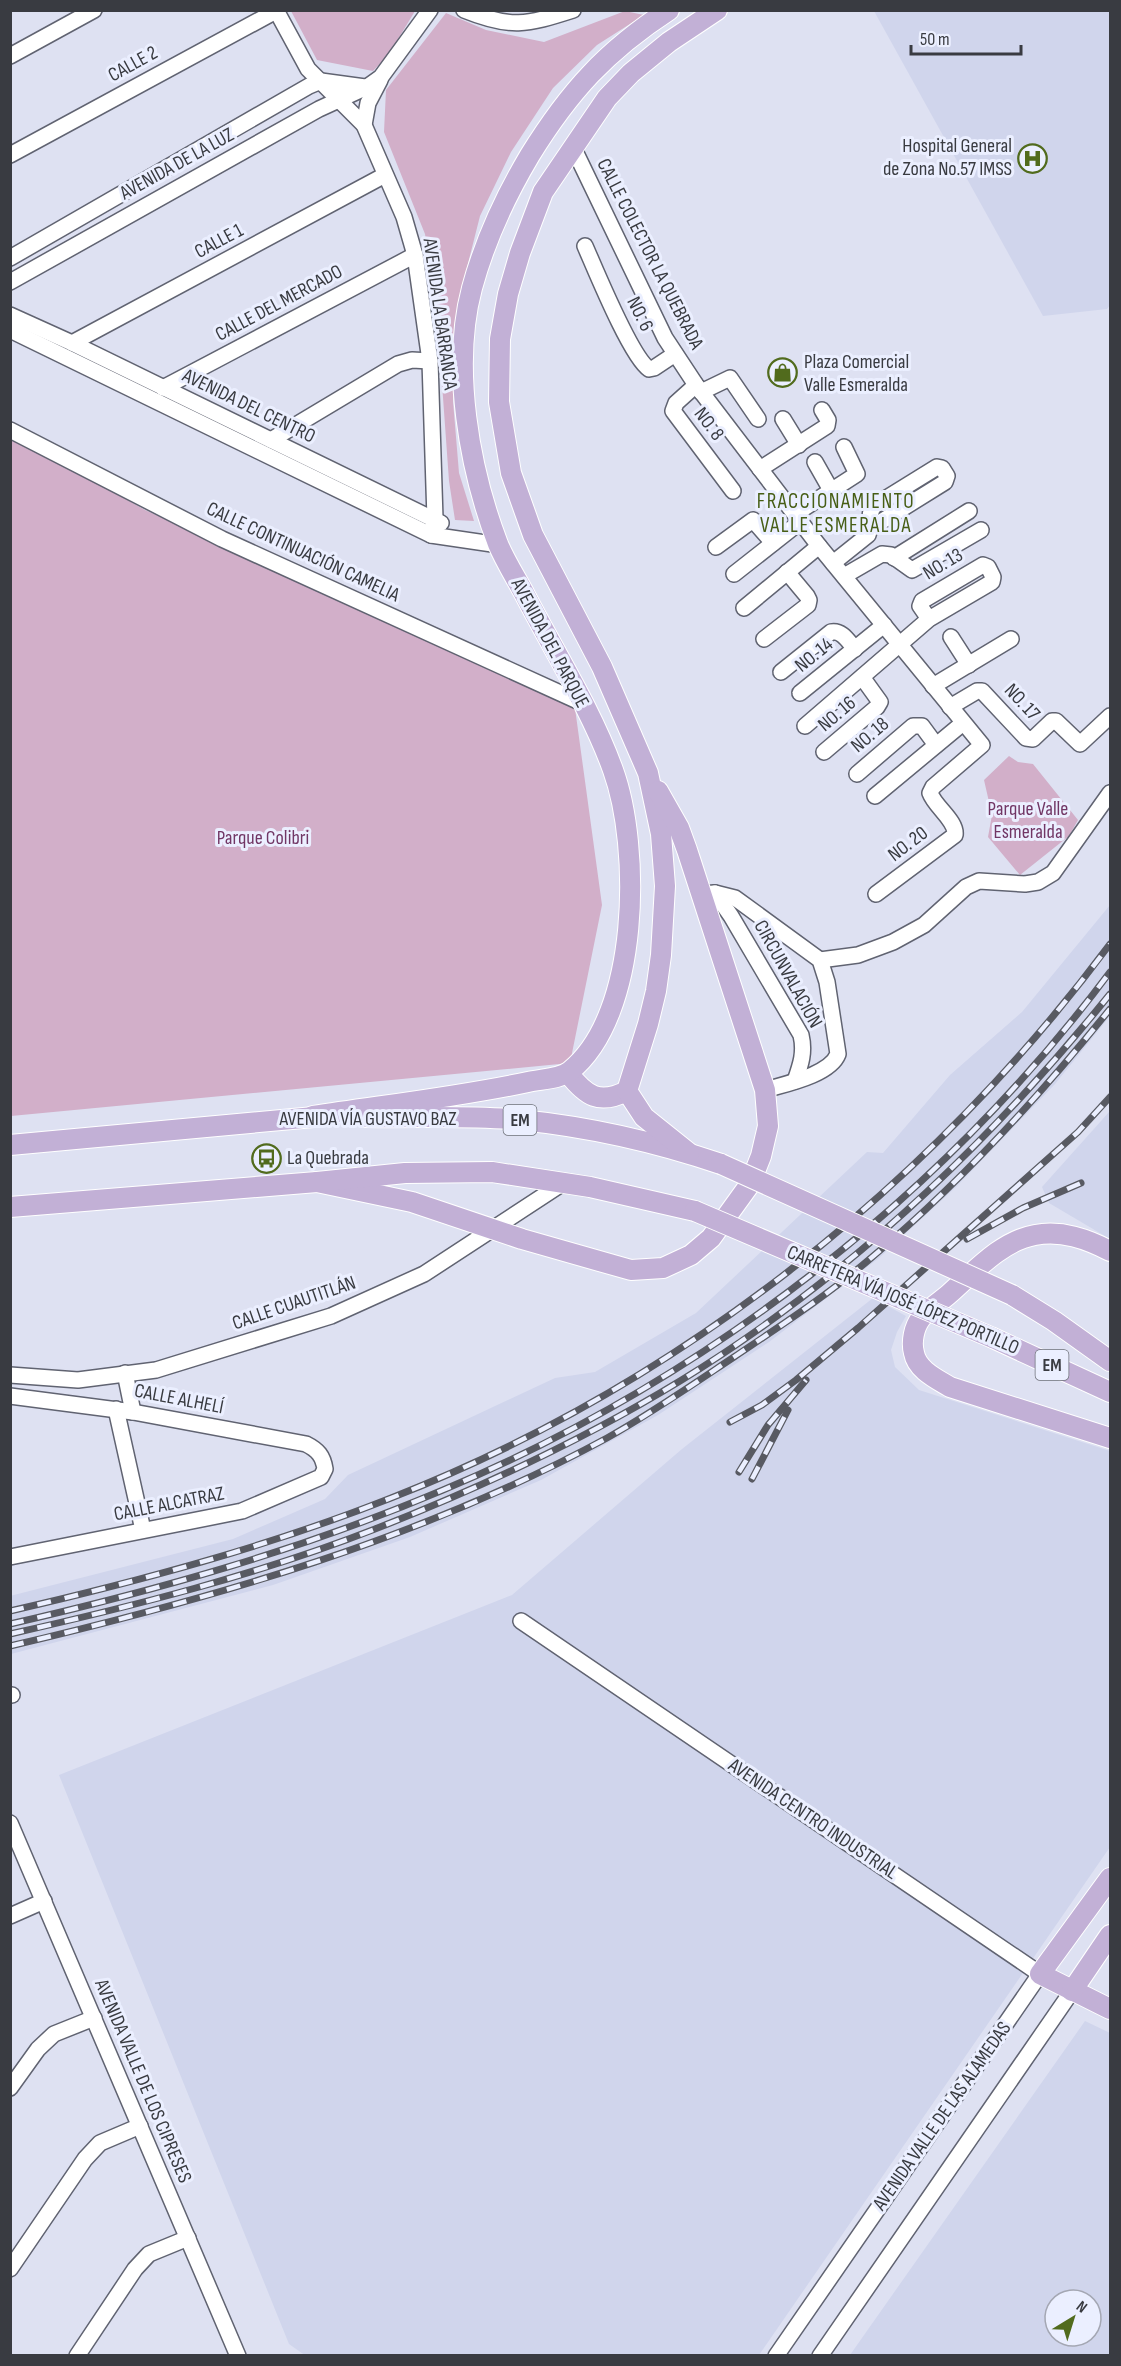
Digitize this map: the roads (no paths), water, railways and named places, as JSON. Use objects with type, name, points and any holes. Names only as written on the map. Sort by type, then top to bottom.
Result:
[{"type":"main road","name":"AVENIDA DEL PARQUE","points":[[568,1073],[600,1036],[619,988],[626,950],[631,871],[626,818],[614,771],[582,703],[499,545],[478,478],[468,427],[463,378],[465,332],[470,301],[483,251],[498,213],[549,125],[583,80],[613,51],[669,10]]},
{"type":"main road","name":"AVENIDA DEL PARQUE","points":[[627,1091],[648,1024],[662,955],[665,886],[661,834],[648,773],[602,667],[534,535],[512,473],[500,402],[500,339],[511,284],[530,222],[543,192],[607,98],[631,73],[669,42],[717,10]]},
{"type":"main road","points":[[317,1182],[412,1202],[522,1239],[631,1270],[663,1268],[691,1255],[711,1239],[750,1184],[761,1156],[768,1126],[765,1090],[707,894],[679,828],[648,773]]},
{"type":"main road","points":[[314,1116],[512,1085],[568,1073],[577,1085],[592,1097],[612,1098],[627,1091],[644,1117],[689,1153]]},
{"type":"main road","name":"AVENIDA VÍA GUSTAVO BAZ","points":[[10,1145],[314,1116],[519,1120],[588,1129],[689,1153],[721,1164],[1012,1294],[1054,1320]]},
{"type":"main road","name":"EM","points":[[10,1207],[405,1173],[492,1172],[563,1183]]},
{"type":"main road","name":"CARRETERA VÍA JOSÉ LÓPEZ PORTILLO","points":[[563,1183],[644,1198],[695,1211],[993,1338],[1110,1392]]},
{"type":"main road","points":[[1110,1251],[1087,1239],[1059,1234],[1037,1234],[1018,1240],[997,1253],[920,1319],[913,1335],[914,1355],[927,1373],[950,1387],[1110,1438]]},
{"type":"main road","points":[[1054,1320],[1110,1345]]},
{"type":"main road","name":"EM","points":[[1054,1320],[1110,1361]]},
{"type":"main road","name":"AVENIDA VALLE DE LAS ALAMEDAS","points":[[1040,1974],[1110,1878]]},
{"type":"main road","name":"AVENIDA VALLE DE LAS ALAMEDAS","points":[[1072,1991],[1110,1935]]},
{"type":"main road","name":"AVENIDA CENTRO INDUSTRIAL","points":[[1040,1974],[1110,2009]]},
{"type":"street","points":[[10,56],[94,10]]},
{"type":"street","name":"AVENIDA DE LA LUZ","points":[[10,282],[308,114],[367,87],[381,77],[430,10]]},
{"type":"street","points":[[464,10],[484,14],[501,23],[520,24],[573,10]]},
{"type":"street","name":"AVENIDA LA BARRANCA","points":[[276,11],[301,59],[364,124],[404,217],[415,255],[430,361],[435,519],[431,535]]},
{"type":"street","name":"CALLE 2","points":[[10,155],[276,11]]},
{"type":"street","points":[[364,124],[368,104],[381,77]]},
{"type":"street","points":[[321,81],[367,87]]},
{"type":"street","name":"AVENIDA DE LA LUZ","points":[[10,258],[321,81]]},
{"type":"street","name":"CALLE COLECTOR LA QUEBRADA","points":[[573,147],[636,281],[675,354],[698,389],[819,546],[982,746]]},
{"type":"street","name":"CALLE 1","points":[[72,343],[386,175]]},
{"type":"street","name":"NO. 6","points":[[585,246],[625,333],[644,366],[649,369],[654,368],[675,354]]},
{"type":"street","name":"CALLE DEL MERCADO","points":[[163,388],[415,255]]},
{"type":"street","name":"AVENIDA DEL CENTRO","points":[[10,315],[435,519],[466,540]]},
{"type":"street","name":"AVENIDA DEL CENTRO","points":[[10,330],[431,535],[499,545]]},
{"type":"street","points":[[271,440],[398,364],[412,360],[430,361]]},
{"type":"street","points":[[698,389],[730,378],[759,419]]},
{"type":"street","name":"NO. 8","points":[[698,389],[676,404],[673,411],[733,490]]},
{"type":"street","points":[[760,469],[827,426],[828,420],[822,410]]},
{"type":"street","points":[[783,419],[799,445]]},
{"type":"street","name":"CALLE CONTINUACIÓN CAMELIA","points":[[10,429],[222,539],[582,703]]},
{"type":"street","points":[[734,574],[772,543],[797,518],[857,474],[844,447]]},
{"type":"street","points":[[815,462],[832,492]]},
{"type":"street","points":[[833,563],[868,535],[871,528],[870,514],[874,507],[937,467],[942,468],[947,476],[945,482],[871,528]]},
{"type":"street","points":[[894,558],[969,512]]},
{"type":"street","points":[[716,548],[753,520],[772,543]]},
{"type":"street","points":[[844,576],[882,554],[894,558],[912,570],[981,530]]},
{"type":"street","points":[[744,608],[819,546]]},
{"type":"street","points":[[764,639],[808,605],[807,596],[787,572]]},
{"type":"street","points":[[900,645],[929,618]]},
{"type":"street","name":"NO. 14","points":[[800,693],[884,625]]},
{"type":"street","name":"NO. 14","points":[[781,672],[831,632],[842,633],[855,649]]},
{"type":"street","points":[[951,637],[969,665]]},
{"type":"street","points":[[933,687],[1011,639]]},
{"type":"street","name":"NO. 16","points":[[805,726],[900,645]]},
{"type":"street","name":"NO. 16","points":[[824,752],[877,707],[879,702],[877,697],[862,677]]},
{"type":"street","name":"NO. 17","points":[[950,707],[977,691],[982,691],[1026,738],[1033,740],[1056,720],[1080,744],[1110,716]]},
{"type":"street","points":[[875,796],[963,723]]},
{"type":"street","name":"NO. 18","points":[[857,774],[914,726],[922,726],[936,745]]},
{"type":"street","name":"NO. 20","points":[[876,894],[955,835],[954,827],[930,792],[982,746]]},
{"type":"street","name":"CIRCUNVALACIÓN","points":[[820,960],[858,955],[893,942],[924,925],[966,887],[979,881],[1025,884],[1038,882],[1053,873],[1110,793]]},
{"type":"street","name":"CIRCUNVALACIÓN","points":[[707,894],[735,898],[820,960],[827,982],[838,1054],[830,1066],[795,1081],[765,1090]]},
{"type":"street","name":"CIRCUNVALACIÓN","points":[[707,894],[731,916],[801,1035],[804,1046],[803,1058],[795,1081]]},
{"type":"street","name":"CALLE CUAUTITLÁN","points":[[10,1375],[78,1380],[156,1370],[332,1316],[424,1274],[563,1183]]},
{"type":"street","points":[[125,1373],[134,1412]]},
{"type":"street","name":"CALLE ALHELÍ","points":[[10,1395],[116,1409],[306,1444],[316,1450],[326,1469]]},
{"type":"street","points":[[116,1409],[143,1530]]},
{"type":"street","name":"CALLE ALCATRAZ","points":[[10,1557],[242,1511],[321,1477],[326,1469]]},
{"type":"street","name":"AVENIDA CENTRO INDUSTRIAL","points":[[522,1621],[1040,1974]]},
{"type":"street","name":"AVENIDA VALLE DE LOS CIPRESES","points":[[11,1825],[236,2355]]},
{"type":"street","points":[[10,1916],[44,1901]]},
{"type":"street","name":"AVENIDA VALLE DE LAS ALAMEDAS","points":[[776,2355],[1040,1974]]},
{"type":"street","name":"AVENIDA VALLE DE LAS ALAMEDAS","points":[[820,2355],[1072,1991]]},
{"type":"street","points":[[10,2088],[38,2049],[54,2034],[94,2018]]},
{"type":"street","points":[[10,2269],[85,2159],[100,2143],[140,2126]]},
{"type":"street","points":[[77,2355],[142,2261],[149,2254],[188,2238]]},
{"type":"railway","points":[[10,1611],[203,1562],[344,1516],[496,1452],[598,1399],[696,1338],[789,1271],[878,1197],[961,1118],[1039,1033],[1110,944]]},
{"type":"railway","points":[[10,1624],[175,1582],[338,1531],[443,1490],[539,1446],[633,1395],[724,1338],[811,1275],[893,1206],[971,1133],[1043,1055],[1110,972]]},
{"type":"railway","points":[[10,1634],[195,1588],[331,1546],[492,1480],[569,1443],[643,1403],[741,1342],[800,1299],[912,1206],[1015,1104],[1110,994]]},
{"type":"railway","points":[[10,1646],[240,1586],[390,1536],[536,1474],[623,1429],[786,1322],[871,1258],[935,1201],[996,1139],[1055,1075],[1110,1009]]},
{"type":"railway","points":[[730,1422],[762,1405],[858,1328],[1078,1132],[1110,1097]]},
{"type":"railway","points":[[967,1239],[1023,1208],[1081,1183]]},
{"type":"railway","points":[[739,1472],[768,1425],[806,1380]]},
{"type":"railway","points":[[752,1479],[788,1410]]},
{"type":"place","name":"Hospital General de Zona No.57 IMSS","points":[[1033,158]]},
{"type":"place","name":"Plaza Comercial Valle Esmeralda","points":[[783,373]]},
{"type":"place","name":"La Quebrada","points":[[266,1158]]},
{"type":"district","name":"FRACCIONAMIENTO VALLE ESMERALDA","points":[[836,513]]},
{"type":"park label","name":"Parque Valle Esmeralda","points":[[1028,820]]},
{"type":"park label","name":"Parque Colibri","points":[[263,838]]}]
